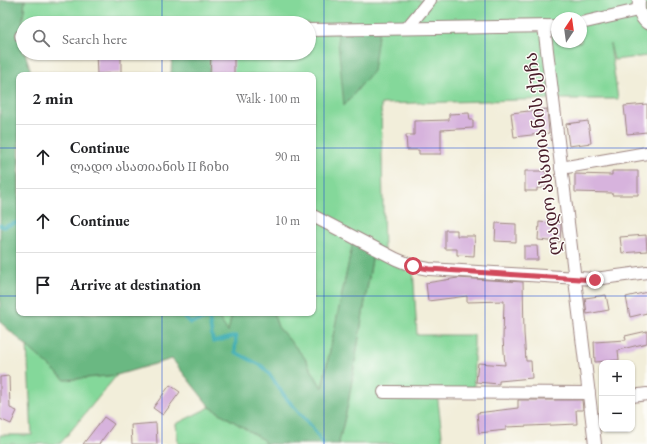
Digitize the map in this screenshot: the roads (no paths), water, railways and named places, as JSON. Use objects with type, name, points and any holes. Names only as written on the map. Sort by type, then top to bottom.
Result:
[{"type":"street","points":[[407,28],[430,0]]},
{"type":"street","points":[[587,21],[638,5],[642,18],[647,23]]},
{"type":"street","name":"ლადო ასათიანის ქუჩა","points":[[544,26],[575,278],[594,399],[595,444]]},
{"type":"street","points":[[316,30],[551,26]]},
{"type":"street","points":[[562,168],[647,153]]},
{"type":"street","points":[[316,218],[396,259],[413,266],[429,269],[595,280],[647,272]]},
{"type":"street","points":[[384,392],[594,399]]},
{"type":"street","points":[[635,396],[647,394]]},
{"type":"waterway","points":[[0,225],[3,227],[16,223]]},
{"type":"waterway","points":[[183,316],[190,323],[209,318],[213,342],[236,336],[235,352],[262,366],[286,398],[312,427],[323,444]]}]
